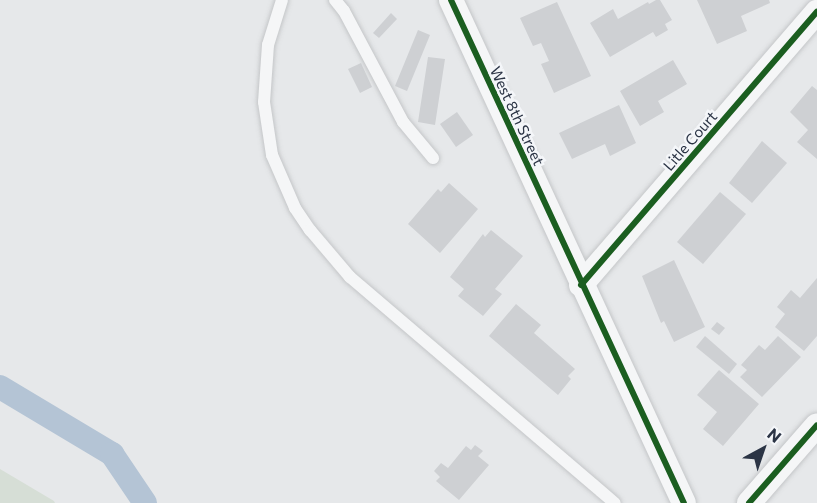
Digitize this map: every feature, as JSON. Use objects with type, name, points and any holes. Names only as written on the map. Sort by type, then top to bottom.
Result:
[{"type":"street","name":"West 8th Street","points":[[451,0],[581,285],[684,503]]},
{"type":"street","name":"Litle Court","points":[[581,285],[817,12]]},
{"type":"street","points":[[749,503],[817,425]]},
{"type":"lane","points":[[282,0],[268,45],[264,102],[272,155],[296,208],[310,230],[351,277],[615,503]]},
{"type":"lane","points":[[335,0],[344,11],[404,122],[433,158]]},
{"type":"shaded area","points":[[0,469],[54,501],[55,503],[0,503]]},
{"type":"building","points":[[660,0],[672,20],[665,24],[668,30],[656,37],[653,32],[610,57],[590,23],[613,9],[618,19]]},
{"type":"building","points":[[697,0],[769,0],[770,3],[741,16],[747,31],[717,44]]},
{"type":"building","points":[[557,2],[591,76],[554,93],[541,64],[549,61],[541,43],[533,46],[520,18]]},
{"type":"building","points":[[391,13],[397,19],[379,38],[373,33]]},
{"type":"building","points":[[418,30],[430,35],[407,91],[395,86]]},
{"type":"building","points":[[428,57],[445,59],[435,125],[418,122]]},
{"type":"building","points":[[673,60],[687,84],[658,101],[664,112],[640,126],[620,91]]},
{"type":"building","points":[[361,63],[372,87],[360,93],[348,69]]},
{"type":"building","points":[[812,86],[817,90],[817,159],[797,142],[808,130],[790,112]]},
{"type":"building","points":[[619,105],[636,143],[610,156],[605,144],[572,159],[559,133]]},
{"type":"building","points":[[457,112],[473,135],[456,147],[440,124]]},
{"type":"building","points":[[762,141],[787,163],[752,203],[729,183]]},
{"type":"building","points":[[449,183],[478,209],[440,253],[408,224],[438,189],[441,192]]},
{"type":"building","points":[[720,192],[746,214],[703,264],[677,242]]},
{"type":"building","points":[[491,230],[523,256],[495,289],[502,294],[483,316],[458,296],[464,289],[450,277],[483,234],[485,237]]},
{"type":"building","points":[[674,260],[705,327],[674,342],[664,321],[661,323],[642,276]]},
{"type":"building","points":[[817,278],[817,336],[804,351],[775,327],[785,314],[777,307],[791,290],[800,298]]},
{"type":"building","points":[[516,304],[541,325],[534,333],[575,369],[568,376],[571,379],[558,395],[489,336]]},
{"type":"building","points":[[717,322],[725,328],[719,335],[711,329]]},
{"type":"building","points":[[705,336],[737,364],[729,374],[696,347]]},
{"type":"building","points":[[778,336],[801,357],[762,397],[740,377],[747,370],[741,365],[759,345],[765,350]]},
{"type":"building","points":[[719,370],[759,404],[723,446],[703,429],[717,412],[697,395]]},
{"type":"building","points":[[475,445],[483,451],[478,456],[489,465],[459,500],[436,481],[440,477],[434,471],[441,463],[448,468],[466,446],[471,450]]},
{"type":"waterway","points":[[0,387],[112,454],[145,503]]},
{"type":"cycle path","points":[[451,0],[684,503]]},
{"type":"cycle path","points":[[581,285],[817,12]]},
{"type":"cycle path","points":[[749,503],[817,425]]}]
